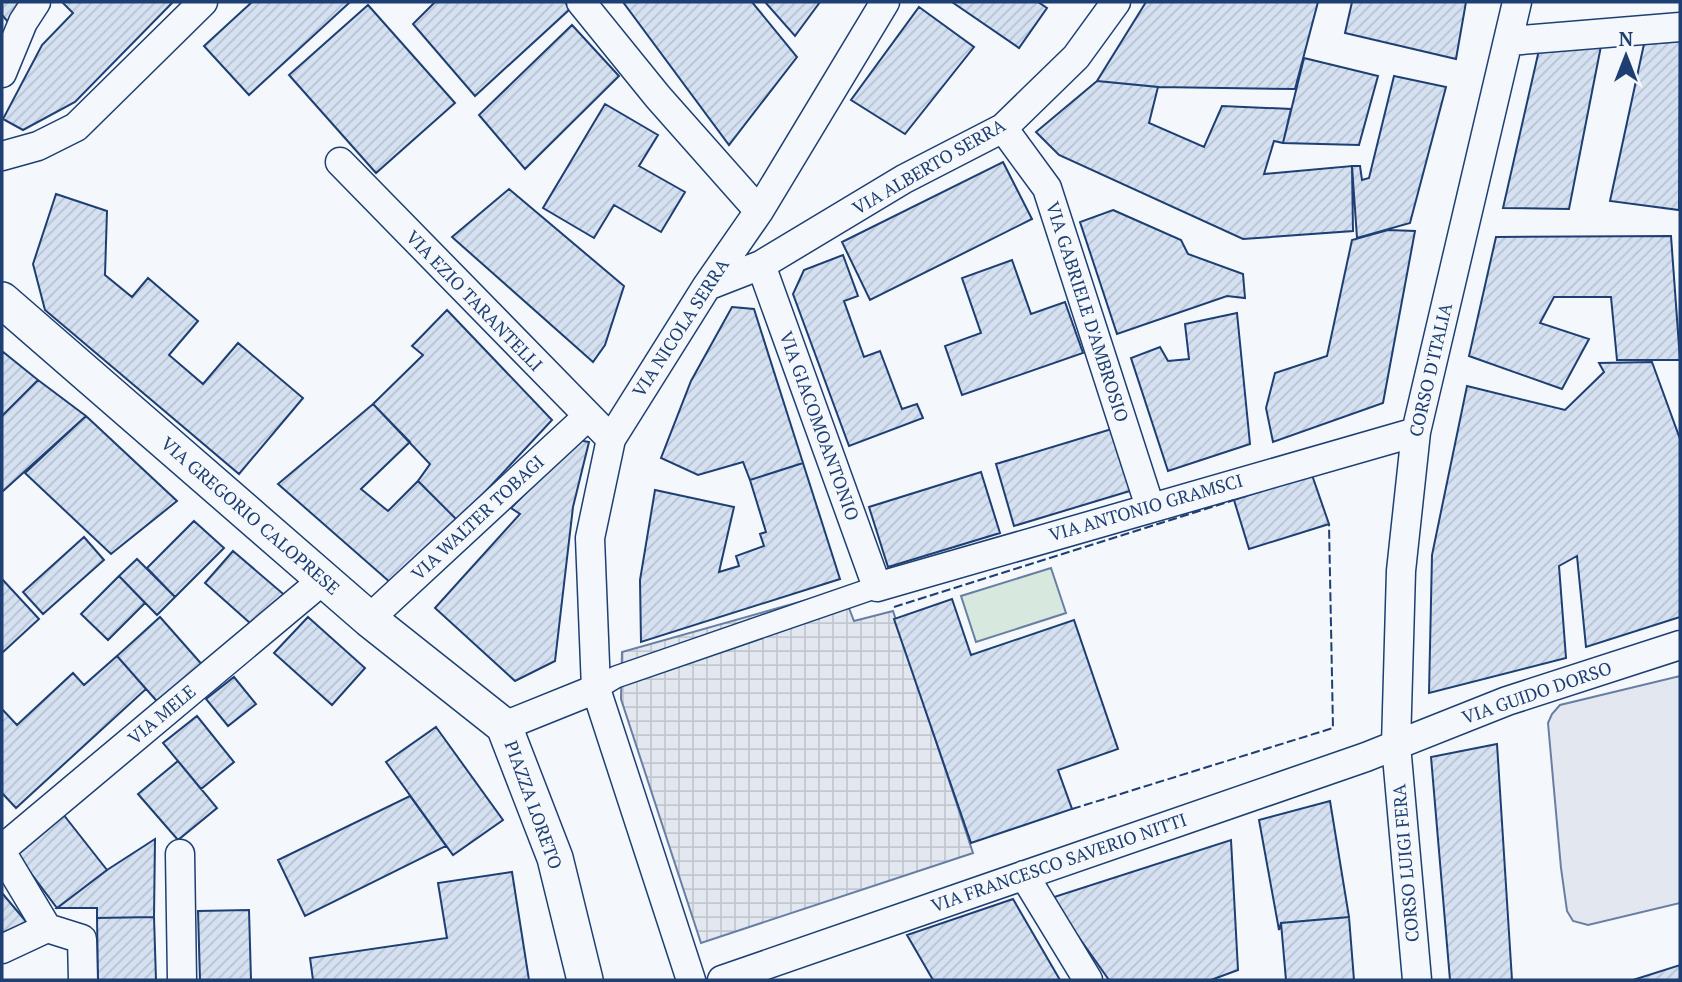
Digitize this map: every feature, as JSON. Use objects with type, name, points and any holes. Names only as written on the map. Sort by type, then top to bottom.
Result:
[{"type":"street","points":[[2,74],[23,22],[36,2]]},
{"type":"street","points":[[2,156],[38,146],[76,127],[203,2]]},
{"type":"street","points":[[581,2],[658,97],[759,211]]},
{"type":"street","name":"VIA NICOLA SERRA","points":[[596,689],[590,538],[611,439],[706,286],[759,211],[885,2]]},
{"type":"street","name":"VIA ALBERTO SERRA","points":[[706,286],[761,265],[904,179],[1003,128],[1076,57],[1115,2]]},
{"type":"street","name":"CORSO D'ITALIA","points":[[1396,745],[1401,571],[1416,432],[1517,2]]},
{"type":"street","points":[[1509,41],[1680,27]]},
{"type":"street","name":"VIA GABRIELE D'AMBROSIO","points":[[1003,128],[1046,188],[1150,507]]},
{"type":"street","name":"VIA EZIO TARANTELLI","points":[[340,162],[611,439]]},
{"type":"street","name":"VIA GIACOMOANTONIO","points":[[761,265],[877,587]]},
{"type":"street","name":"VIA GREGORIO CALOPRESE","points":[[2,300],[323,580],[504,726]]},
{"type":"street","name":"VIA WALTER TOBAGI","points":[[369,619],[587,417]]},
{"type":"street","name":"VIA ANTONIO GRAMSCI","points":[[877,587],[1416,432]]},
{"type":"street","name":"VIA MELE","points":[[2,851],[323,580]]},
{"type":"street","name":"PIAZZA LORETO","points":[[585,980],[545,827],[504,726],[596,689],[616,677],[877,587]]},
{"type":"street","name":"VIA GUIDO DORSO","points":[[1396,745],[1507,701],[1680,645]]},
{"type":"street","points":[[596,689],[691,980]]},
{"type":"street","name":"VIA FRANCESCO SAVERIO NITTI","points":[[722,980],[1396,745]]},
{"type":"street","name":"CORSO LUIGI FERA","points":[[1396,745],[1417,980]]},
{"type":"street","points":[[2,851],[47,928],[82,939],[83,980]]},
{"type":"street","points":[[180,854],[182,980]]},
{"type":"street","points":[[1024,875],[1088,980]]},
{"type":"street","points":[[2,949],[47,928]]},
{"type":"shaded area","points":[[1051,568],[1066,613],[976,642],[961,596]]},
{"type":"shaded area","points":[[842,590],[854,621],[893,611],[973,853],[701,943],[621,699],[622,652]]},
{"type":"shaded area","points":[[1680,676],[1680,903],[1588,925],[1573,921],[1567,911],[1561,868],[1548,723],[1560,705]]},
{"type":"building","points":[[2,2],[32,2],[16,31],[2,15]]},
{"type":"building","points":[[62,2],[173,2],[75,102],[23,130],[3,119],[42,45],[73,13]]},
{"type":"building","points":[[252,2],[349,3],[249,95],[204,46]]},
{"type":"building","points":[[435,2],[565,2],[570,9],[475,96],[413,24]]},
{"type":"building","points":[[623,2],[752,2],[797,57],[729,145]]},
{"type":"building","points":[[765,2],[820,2],[795,36]]},
{"type":"building","points":[[952,2],[1038,2],[1047,8],[1019,48]]},
{"type":"building","points":[[1146,2],[1318,2],[1295,89],[1158,87],[1097,81]]},
{"type":"building","points":[[1352,2],[1466,2],[1456,59],[1345,33]]},
{"type":"building","points":[[368,5],[455,103],[376,173],[289,75]]},
{"type":"building","points":[[919,7],[974,47],[905,134],[851,100]]},
{"type":"building","points":[[572,25],[619,76],[525,169],[479,115]]},
{"type":"building","points":[[1680,41],[1679,210],[1610,201],[1644,44]]},
{"type":"building","points":[[1601,46],[1569,209],[1503,208],[1539,50]]},
{"type":"building","points":[[1304,58],[1378,76],[1359,145],[1283,143]]},
{"type":"building","points":[[1394,76],[1446,87],[1410,223],[1357,238],[1352,166],[1360,166],[1362,180],[1369,178]]},
{"type":"building","points":[[1097,81],[1158,87],[1149,123],[1204,147],[1222,106],[1291,109],[1283,143],[1274,141],[1264,174],[1352,166],[1353,231],[1243,239],[1059,155],[1036,132]]},
{"type":"building","points":[[605,104],[658,135],[639,166],[685,192],[661,232],[614,205],[594,238],[543,208]]},
{"type":"building","points":[[1003,162],[1032,219],[870,300],[842,242]]},
{"type":"building","points":[[509,189],[624,286],[605,345],[593,362],[452,237]]},
{"type":"building","points":[[56,194],[107,211],[105,275],[132,297],[148,278],[198,321],[169,355],[203,384],[238,343],[303,398],[239,474],[45,310],[33,264]]},
{"type":"building","points":[[1113,210],[1181,240],[1188,254],[1243,274],[1245,298],[1227,296],[1117,334],[1080,222]]},
{"type":"building","points":[[1388,230],[1415,231],[1383,403],[1273,442],[1266,408],[1275,373],[1327,356],[1352,240]]},
{"type":"building","points":[[1671,236],[1680,360],[1617,360],[1611,297],[1554,297],[1540,323],[1589,339],[1562,389],[1469,356],[1496,237]]},
{"type":"building","points":[[843,255],[858,296],[844,301],[864,357],[880,351],[902,409],[917,404],[923,418],[849,446],[793,294],[804,270]]},
{"type":"building","points":[[1012,260],[1031,314],[1065,302],[1083,353],[962,395],[945,346],[981,333],[962,278]]},
{"type":"building","points":[[732,307],[754,309],[803,463],[750,480],[743,462],[698,475],[661,458],[691,381]]},
{"type":"building","points":[[447,310],[552,420],[458,521],[418,481],[430,464],[373,404],[423,355],[412,346]]},
{"type":"building","points":[[1237,313],[1250,444],[1168,471],[1131,358],[1160,347],[1168,361],[1189,359],[1185,324]]},
{"type":"building","points":[[2,351],[38,380],[2,416]]},
{"type":"building","points":[[1652,362],[1680,439],[1680,617],[1586,647],[1577,556],[1559,566],[1566,658],[1429,693],[1432,555],[1467,386],[1565,410],[1604,372],[1599,363]]},
{"type":"building","points":[[38,380],[86,416],[2,492],[2,416]]},
{"type":"building","points":[[373,404],[410,442],[361,489],[388,511],[418,481],[458,521],[392,584],[278,484]]},
{"type":"building","points":[[86,416],[177,501],[111,554],[25,473]]},
{"type":"building","points":[[1115,428],[1133,490],[1014,526],[996,464]]},
{"type":"building","points":[[578,440],[589,442],[573,507],[555,661],[515,681],[435,608],[520,514],[511,508]]},
{"type":"building","points":[[803,463],[840,579],[641,642],[640,580],[655,490],[734,507],[719,572],[739,566],[736,556],[764,546],[760,534],[766,532],[750,480]]},
{"type":"building","points":[[981,472],[1000,533],[888,567],[869,507]]},
{"type":"building","points":[[1312,475],[1329,524],[1249,549],[1234,500]]},
{"type":"building","points":[[194,521],[224,548],[175,597],[147,568]]},
{"type":"building","points":[[84,537],[104,560],[43,614],[23,592]]},
{"type":"building","points":[[233,551],[288,598],[259,631],[205,583]]},
{"type":"building","points":[[137,559],[175,597],[157,615],[119,576]]},
{"type":"building","points":[[119,576],[145,603],[108,640],[81,614]]},
{"type":"building","points":[[2,579],[39,619],[2,653]]},
{"type":"building","points":[[952,599],[971,655],[1074,620],[1118,749],[1058,770],[1072,809],[971,843],[894,619]]},
{"type":"building","points":[[160,617],[205,668],[162,707],[117,656]]},
{"type":"building","points":[[308,617],[365,668],[332,705],[274,653]]},
{"type":"building","points":[[117,656],[146,689],[16,808],[2,793],[2,709],[17,725],[73,673],[84,685]]},
{"type":"building","points":[[234,677],[256,704],[228,726],[206,699]]},
{"type":"building","points":[[197,716],[234,762],[201,789],[163,743]]},
{"type":"building","points":[[436,727],[503,820],[453,855],[386,762]]},
{"type":"building","points":[[1497,744],[1512,980],[1450,980],[1431,757]]},
{"type":"building","points":[[178,761],[217,808],[178,840],[138,794]]},
{"type":"building","points":[[410,796],[446,846],[305,916],[278,860]]},
{"type":"building","points":[[1330,801],[1349,917],[1281,923],[1279,930],[1259,820]]},
{"type":"building","points":[[63,814],[107,870],[57,908],[15,852]]},
{"type":"building","points":[[155,839],[154,917],[97,918],[97,908],[57,908],[107,870]]},
{"type":"building","points":[[1231,840],[1238,970],[1211,980],[1109,980],[1051,898]]},
{"type":"building","points":[[512,872],[529,980],[313,980],[310,958],[447,938],[438,883]]},
{"type":"building","points":[[2,893],[29,925],[2,937]]},
{"type":"building","points":[[1013,899],[1060,980],[933,980],[907,935]]},
{"type":"building","points":[[249,910],[251,980],[200,980],[198,911]]},
{"type":"building","points":[[154,917],[156,980],[98,980],[97,918]]},
{"type":"building","points":[[1349,917],[1354,980],[1286,980],[1281,923]]},
{"type":"building","points":[[1680,965],[1680,980],[1633,980]]},
{"type":"fence","points":[[894,607],[1234,500]]},
{"type":"fence","points":[[1072,809],[1333,728],[1329,524]]}]
